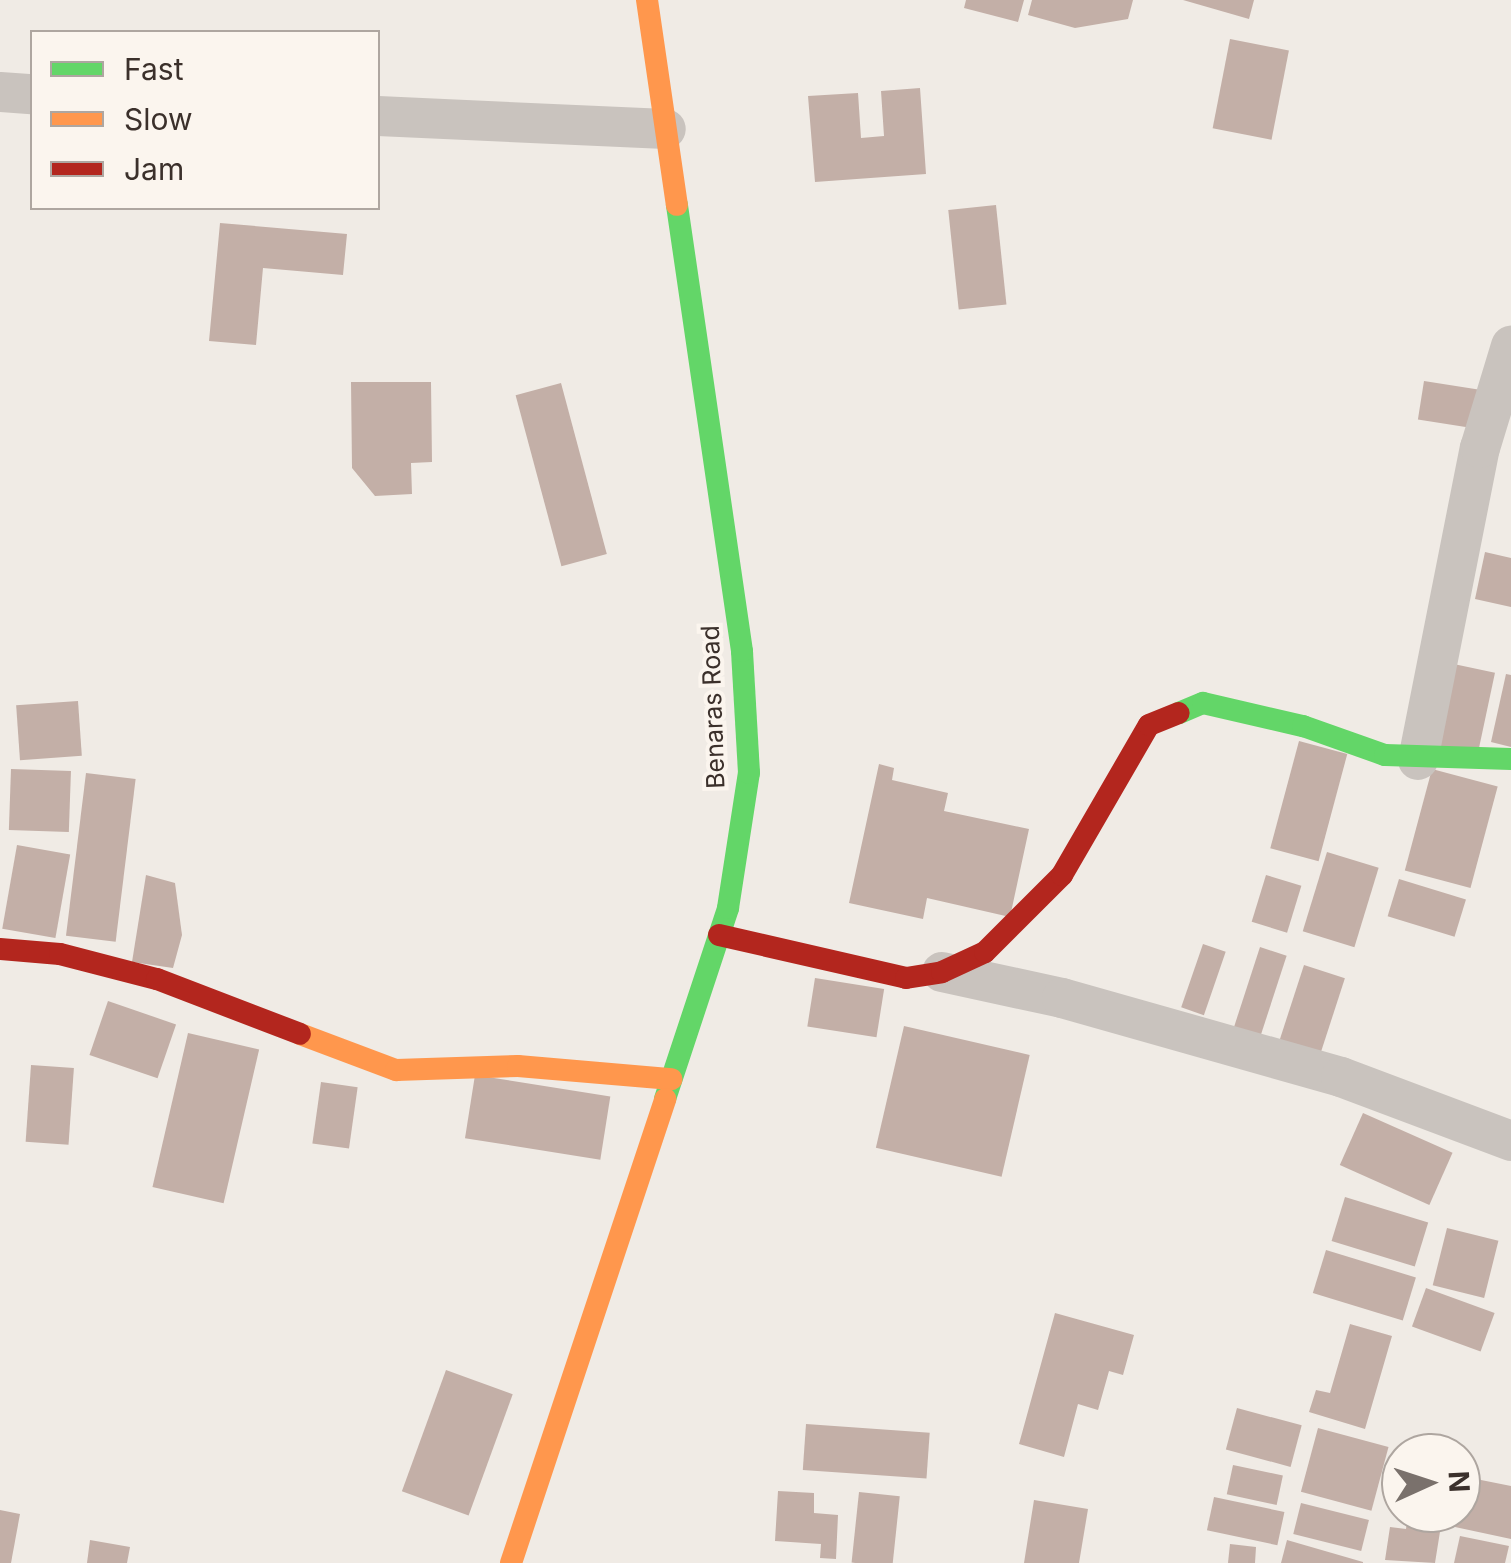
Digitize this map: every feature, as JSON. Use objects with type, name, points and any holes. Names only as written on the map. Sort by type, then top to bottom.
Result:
[{"type":"street","name":"Benaras Road","points":[[511,1563],[718,935],[748,774],[742,651],[647,0]]},
{"type":"street","points":[[0,92],[30,94]]},
{"type":"street","points":[[380,116],[666,129]]},
{"type":"street","points":[[1418,760],[1480,448],[1511,346]]},
{"type":"street","points":[[718,935],[906,978],[942,972],[985,952],[1062,875],[1150,725],[1203,704],[1418,760],[1511,759]]},
{"type":"street","points":[[0,950],[60,954],[157,979],[396,1070],[518,1066],[671,1079]]},
{"type":"street","points":[[942,972],[1062,998],[1341,1077],[1511,1141]]},
{"type":"building","points":[[966,0],[1024,0],[1018,22],[964,8]]},
{"type":"building","points":[[1032,0],[1133,0],[1128,19],[1075,28],[1028,15]]},
{"type":"building","points":[[1183,0],[1254,0],[1249,19]]},
{"type":"building","points":[[1230,39],[1289,50],[1272,140],[1213,128]]},
{"type":"building","points":[[920,88],[926,174],[815,182],[808,96],[858,93],[861,138],[884,136],[881,91]]},
{"type":"building","points":[[996,205],[1006,304],[959,309],[948,210]]},
{"type":"building","points":[[220,223],[347,234],[343,275],[263,268],[256,345],[209,341]]},
{"type":"building","points":[[1424,381],[1481,390],[1475,429],[1418,420]]},
{"type":"building","points":[[351,382],[431,382],[432,462],[411,463],[412,494],[375,496],[352,468]]},
{"type":"building","points":[[561,383],[607,554],[561,566],[516,395]]},
{"type":"building","points":[[1485,552],[1511,558],[1511,607],[1475,599]]},
{"type":"building","points":[[1449,663],[1495,673],[1477,757],[1431,747]]},
{"type":"building","points":[[1506,674],[1511,675],[1511,747],[1491,742]]},
{"type":"building","points":[[78,701],[82,756],[20,760],[16,705]]},
{"type":"building","points":[[1299,741],[1347,754],[1319,861],[1270,848]]},
{"type":"building","points":[[879,764],[894,768],[892,780],[948,793],[944,811],[1029,829],[1010,917],[927,898],[923,919],[849,903]]},
{"type":"building","points":[[11,769],[71,771],[69,832],[9,830]]},
{"type":"building","points":[[1432,769],[1498,787],[1471,888],[1405,870]]},
{"type":"building","points":[[86,773],[136,779],[116,942],[66,936]]},
{"type":"building","points":[[17,845],[70,854],[55,938],[2,929]]},
{"type":"building","points":[[1327,852],[1379,868],[1354,947],[1303,931]]},
{"type":"building","points":[[146,875],[175,883],[182,935],[173,968],[132,962]]},
{"type":"building","points":[[1266,875],[1301,886],[1287,933],[1252,922]]},
{"type":"building","points":[[1399,879],[1466,899],[1455,937],[1388,916]]},
{"type":"building","points":[[1203,944],[1226,952],[1204,1015],[1181,1007]]},
{"type":"building","points":[[1260,947],[1287,956],[1258,1044],[1231,1035]]},
{"type":"building","points":[[1304,965],[1345,978],[1318,1062],[1277,1049]]},
{"type":"building","points":[[815,978],[884,989],[876,1037],[807,1026]]},
{"type":"building","points":[[108,1001],[176,1024],[158,1078],[89,1055]]},
{"type":"building","points":[[904,1026],[1030,1055],[1002,1177],[876,1148]]},
{"type":"building","points":[[188,1033],[259,1049],[224,1203],[152,1187]]},
{"type":"building","points":[[31,1065],[74,1068],[69,1145],[26,1142]]},
{"type":"building","points":[[475,1075],[610,1096],[600,1160],[465,1138]]},
{"type":"building","points":[[321,1082],[358,1087],[349,1149],[312,1143]]},
{"type":"building","points":[[1363,1113],[1453,1153],[1429,1205],[1340,1165]]},
{"type":"building","points":[[1345,1197],[1428,1222],[1415,1266],[1332,1241]]},
{"type":"building","points":[[1447,1228],[1498,1241],[1484,1298],[1433,1285]]},
{"type":"building","points":[[1326,1250],[1416,1277],[1403,1321],[1313,1293]]},
{"type":"building","points":[[1426,1288],[1495,1313],[1481,1351],[1412,1327]]},
{"type":"building","points":[[1055,1313],[1134,1335],[1123,1375],[1109,1371],[1098,1410],[1078,1404],[1064,1457],[1019,1444]]},
{"type":"building","points":[[1350,1324],[1392,1336],[1365,1429],[1309,1412],[1316,1390],[1330,1393]]},
{"type":"building","points":[[446,1370],[513,1394],[469,1516],[402,1491]]},
{"type":"building","points":[[1237,1408],[1302,1425],[1291,1467],[1226,1450]]},
{"type":"building","points":[[806,1424],[930,1433],[926,1479],[803,1470]]},
{"type":"building","points":[[1318,1428],[1381,1445],[1381,1475],[1371,1511],[1301,1492]]},
{"type":"building","points":[[1233,1465],[1283,1476],[1277,1505],[1227,1494]]},
{"type":"building","points":[[1481,1480],[1511,1486],[1511,1539],[1481,1533]]},
{"type":"building","points":[[778,1491],[814,1493],[814,1513],[838,1515],[836,1559],[820,1558],[821,1544],[775,1541]]},
{"type":"building","points":[[859,1492],[900,1496],[893,1563],[852,1563]]},
{"type":"building","points":[[1214,1497],[1284,1512],[1277,1545],[1207,1530]]},
{"type":"building","points":[[1034,1500],[1088,1509],[1079,1563],[1024,1563]]},
{"type":"building","points":[[1301,1503],[1369,1520],[1361,1551],[1293,1534]]},
{"type":"building","points":[[0,1510],[20,1514],[11,1563],[0,1563]]},
{"type":"building","points":[[1389,1533],[1440,1533],[1435,1563],[1385,1560]]},
{"type":"building","points":[[1460,1536],[1509,1546],[1505,1563],[1454,1563]]},
{"type":"building","points":[[90,1540],[130,1547],[127,1563],[87,1563]]},
{"type":"building","points":[[1287,1540],[1363,1562],[1363,1563],[1281,1563]]},
{"type":"building","points":[[1230,1544],[1256,1547],[1255,1563],[1228,1563]]},
{"type":"traffic: fast","points":[[665,1099],[728,908],[749,773],[742,651],[677,205]]},
{"type":"traffic: fast","points":[[1179,713],[1203,703],[1303,726],[1385,755],[1511,759]]},
{"type":"traffic: slow","points":[[647,0],[677,205]]},
{"type":"traffic: slow","points":[[300,1034],[396,1070],[518,1066],[671,1079]]},
{"type":"traffic: slow","points":[[511,1563],[665,1099]]},
{"type":"traffic: jam","points":[[719,935],[906,978],[942,972],[985,952],[1062,875],[1149,725],[1179,713]]},
{"type":"traffic: jam","points":[[0,949],[60,954],[157,979],[300,1034]]}]
